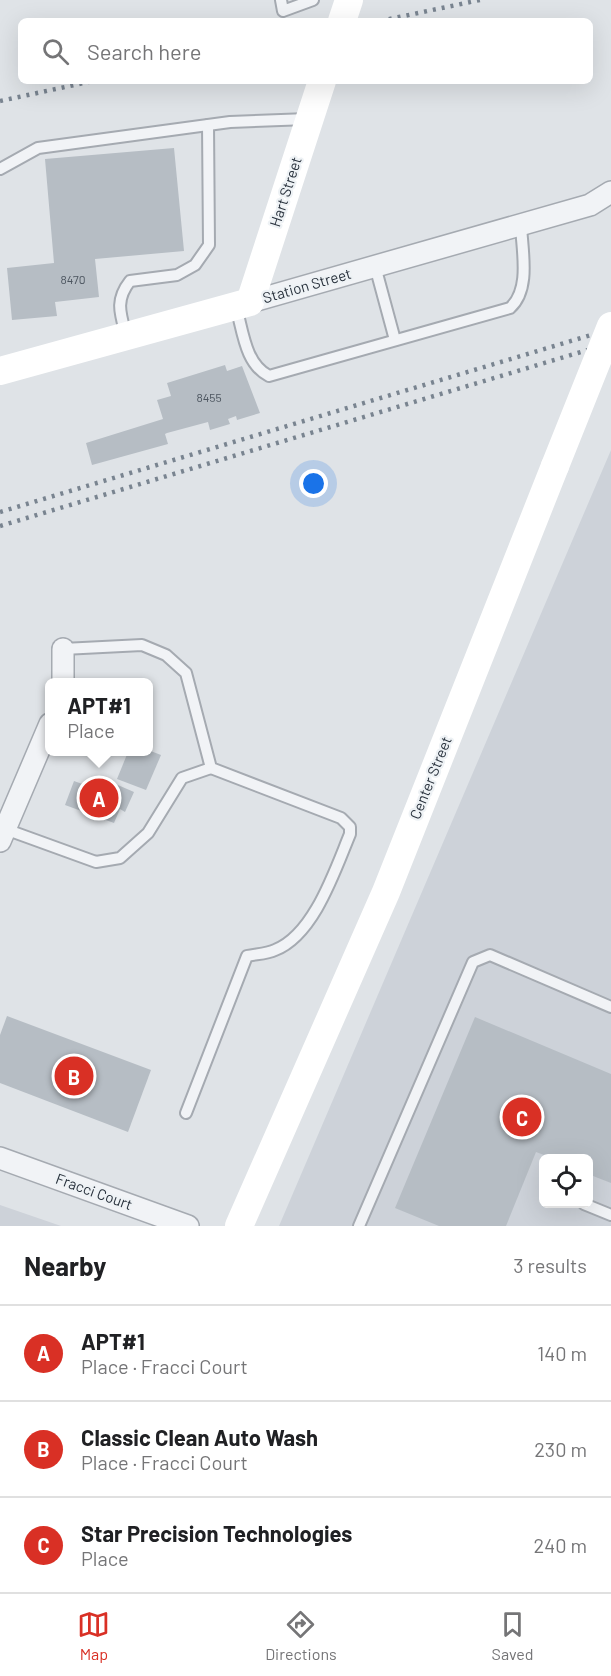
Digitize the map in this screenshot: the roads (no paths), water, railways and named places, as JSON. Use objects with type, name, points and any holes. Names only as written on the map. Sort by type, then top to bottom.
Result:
[{"type":"main road","points":[[343,18],[349,0]]},
{"type":"main road","name":"Hart Street","points":[[243,304],[321,84]]},
{"type":"main road","name":"Station Street","points":[[0,371],[243,304]]},
{"type":"main road","name":"Center Street","points":[[239,1226],[386,892],[611,326]]},
{"type":"street","name":"Station Street","points":[[243,304],[590,205],[611,192]]},
{"type":"street","points":[[63,649],[63,678]]},
{"type":"street","points":[[2,835],[45,736]]},
{"type":"street","name":"Fracci Court","points":[[0,1158],[188,1226]]},
{"type":"lane","points":[[281,0],[283,11],[313,0]]},
{"type":"lane","points":[[0,169],[38,148],[208,125],[309,119]]},
{"type":"lane","points":[[126,336],[118,307],[122,291],[130,281],[177,275],[195,265],[209,245],[208,125]]},
{"type":"lane","points":[[243,304],[252,363],[259,371],[269,376],[510,308],[519,300],[523,290],[521,225]]},
{"type":"lane","points":[[375,266],[395,340]]},
{"type":"lane","points":[[63,649],[141,645],[166,655],[186,673],[211,768]]},
{"type":"lane","points":[[2,835],[96,862],[120,858],[148,833],[182,778],[211,768],[341,818],[350,827],[350,834],[323,897],[302,930],[276,950],[247,956],[186,1113]]},
{"type":"lane","points":[[359,1226],[473,962],[490,955],[611,1006]]},
{"type":"lane","points":[[593,1207],[611,1215]]},
{"type":"railway","points":[[394,18],[480,0]]},
{"type":"railway","points":[[0,101],[79,84]]},
{"type":"railway","points":[[0,512],[611,329]]},
{"type":"railway","points":[[0,526],[611,343]]},
{"type":"place","name":"APT#1","points":[[99,798]]},
{"type":"place","name":"Classic Clean Auto Wash","points":[[74,1076]]},
{"type":"place","name":"Star Precision Technologies","points":[[522,1117]]}]
